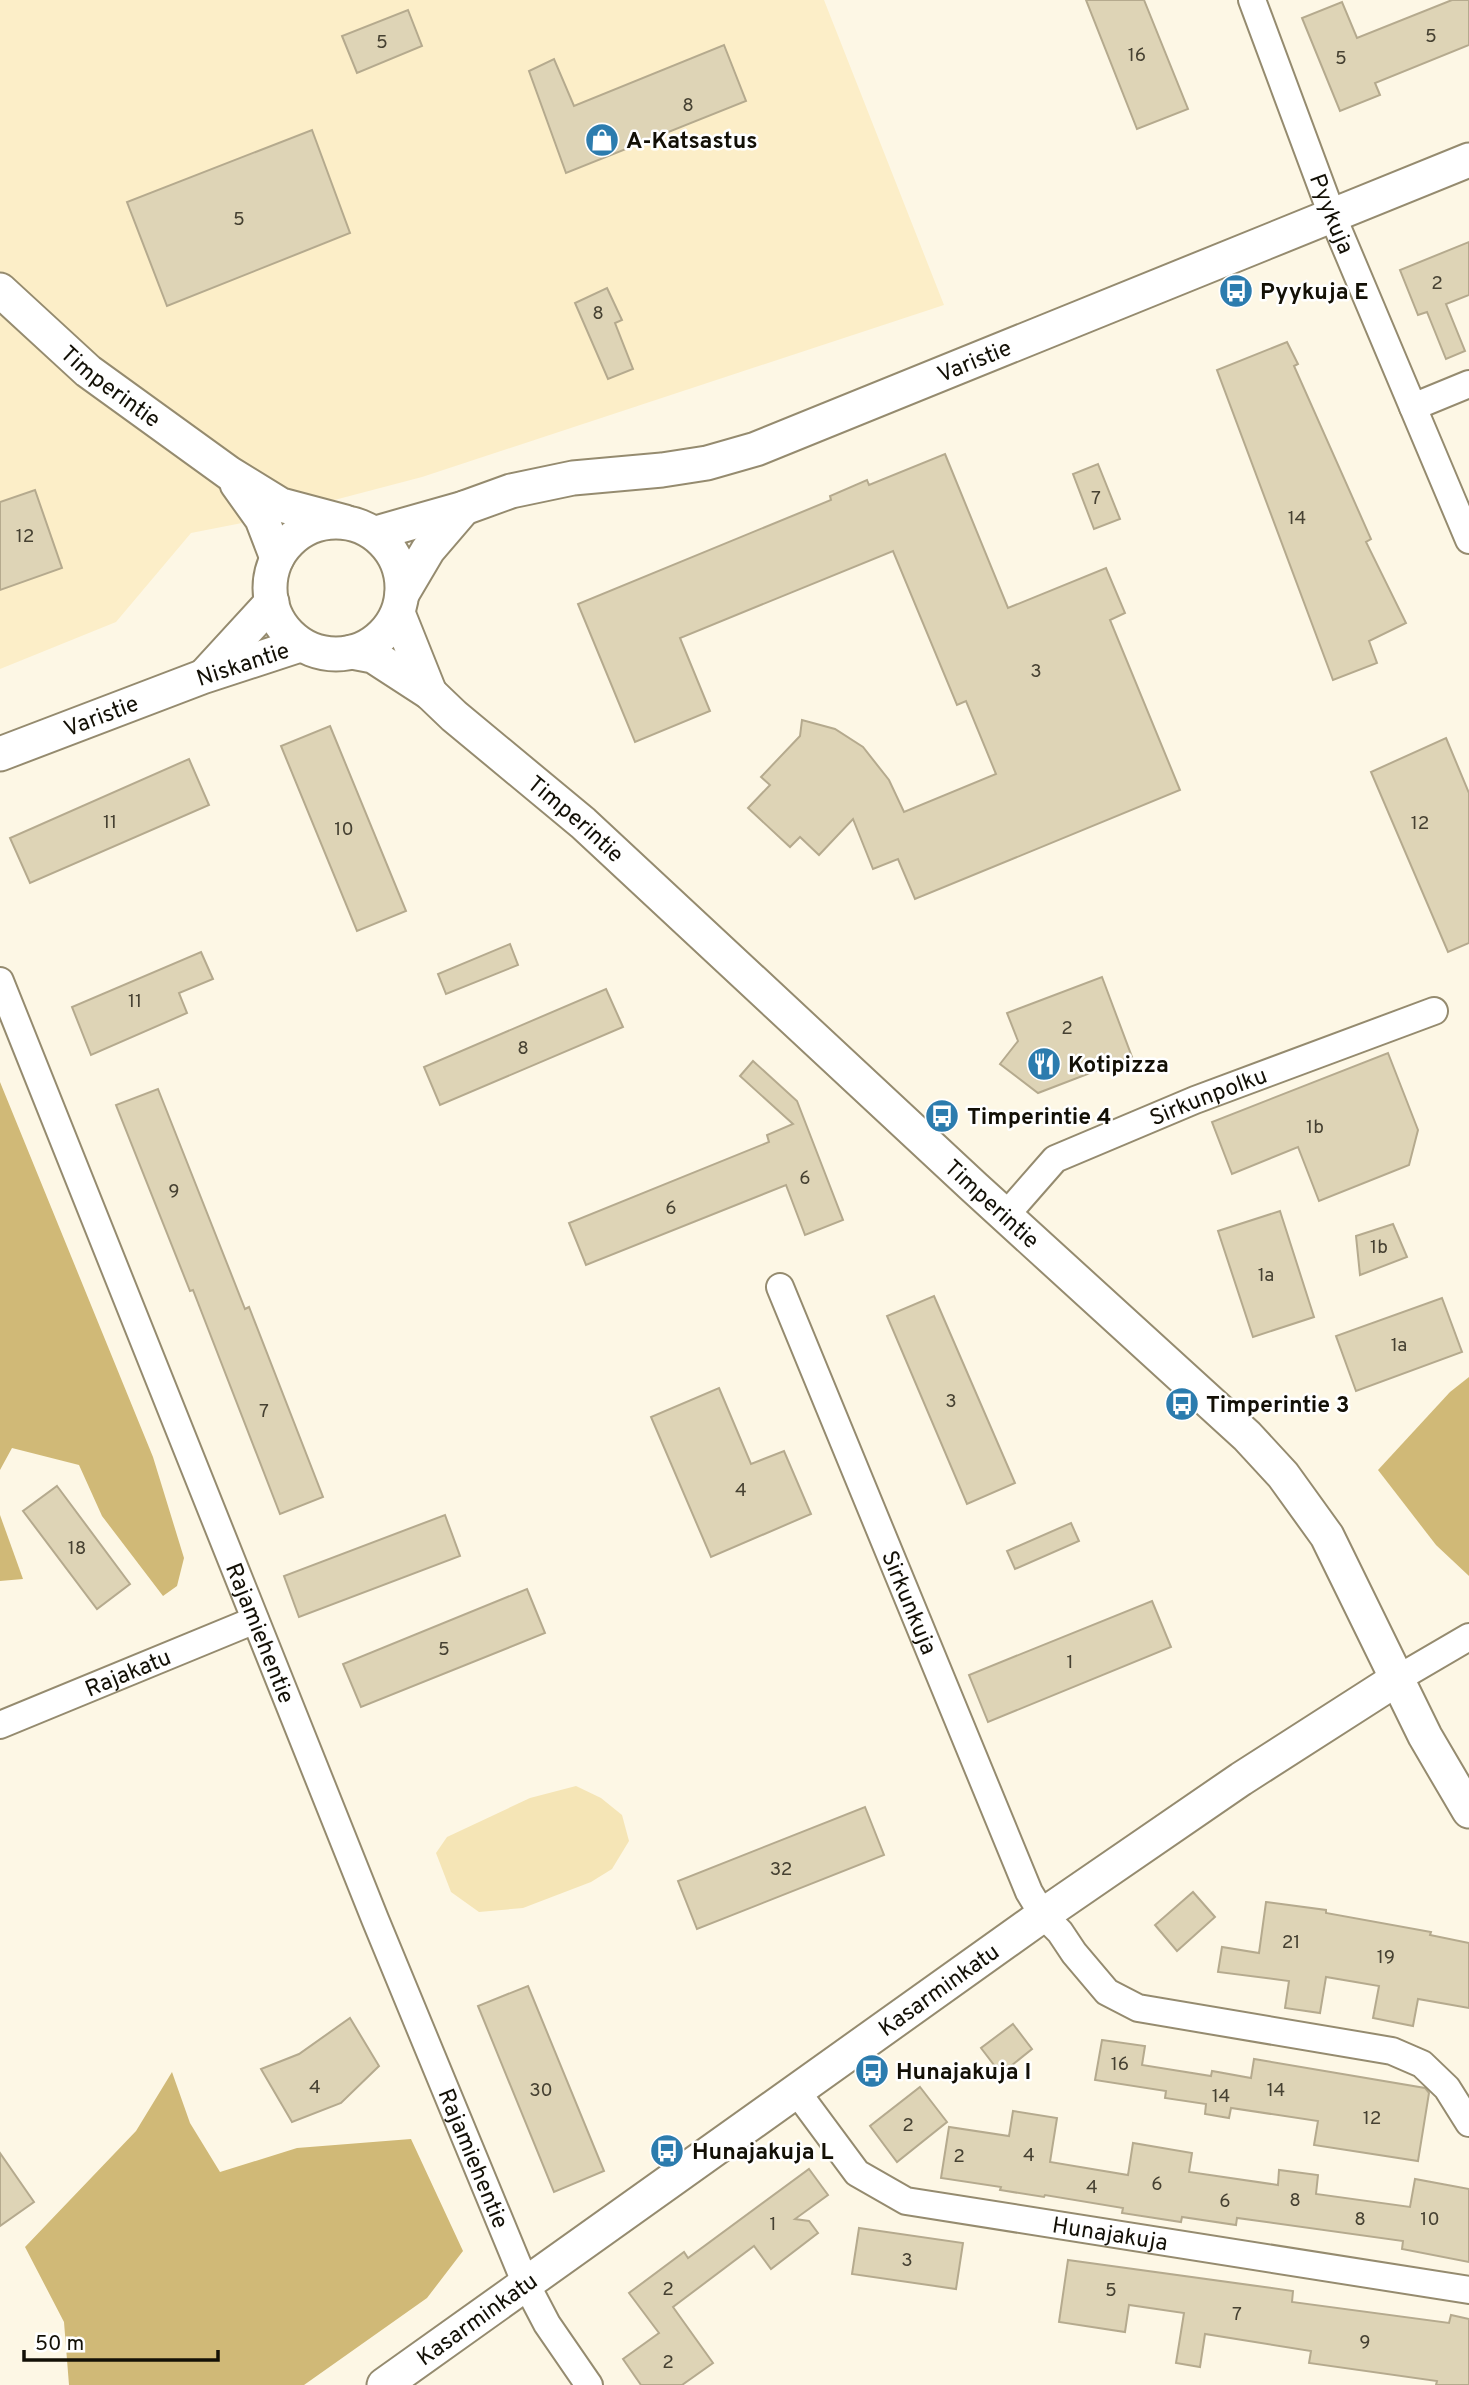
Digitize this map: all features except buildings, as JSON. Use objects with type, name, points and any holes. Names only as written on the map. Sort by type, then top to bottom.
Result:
[{"type":"street","name":"Pyykuja","points":[[1252,0],[1332,215],[1469,540]]},
{"type":"street","name":"Varistie","points":[[376,533],[512,491],[573,478],[707,463],[756,449],[1469,160]]},
{"type":"street","name":"Timperintie","points":[[0,290],[88,371],[229,473],[281,505],[345,522]]},
{"type":"street","points":[[1413,407],[1469,384]]},
{"type":"street","name":"Timperintie","points":[[229,473],[262,519],[277,558]]},
{"type":"street","name":"Varistie","points":[[400,603],[428,550],[464,508]]},
{"type":"street","points":[[345,522],[376,533],[393,554],[401,573],[400,603],[387,630],[372,644],[352,652],[334,654],[300,645],[285,631],[272,602],[271,579],[277,558],[289,541],[305,529],[324,523],[345,522]]},
{"type":"street","name":"Niskantie","points":[[202,677],[272,602]]},
{"type":"street","name":"Timperintie","points":[[400,603],[430,693]]},
{"type":"street","name":"Niskantie","points":[[202,677],[300,645]]},
{"type":"street","name":"Timperintie","points":[[352,652],[373,656],[430,693],[583,823],[673,909],[1247,1436],[1283,1475],[1327,1536],[1424,1736],[1469,1811]]},
{"type":"street","name":"Varistie","points":[[0,754],[202,677]]},
{"type":"street","name":"Rajamiehentie","points":[[0,981],[375,1919],[525,2282],[547,2324],[590,2385]]},
{"type":"street","name":"Sirkunpolku","points":[[1006,1215],[1055,1158],[1195,1100],[1434,1012]]},
{"type":"street","name":"Sirkunkuja","points":[[780,1287],[1029,1892],[1043,1915]]},
{"type":"street","name":"Rajakatu","points":[[0,1725],[255,1620]]},
{"type":"street","points":[[1397,1679],[1469,1637]]},
{"type":"street","name":"Kasarminkatu","points":[[384,2385],[1043,1915],[1241,1779],[1397,1679]]},
{"type":"street","points":[[1043,1915],[1060,1932],[1107,1992],[1138,2008],[1392,2051],[1422,2064],[1447,2088],[1469,2123]]},
{"type":"street","name":"Hunajakuja","points":[[797,2092],[857,2172],[906,2201],[1469,2290]]},
{"type":"shaded area","points":[[0,0],[824,0],[944,305],[422,477],[262,519],[191,533],[116,622],[0,669]]},
{"type":"shaded area","points":[[0,1082],[153,1457],[184,1558],[177,1586],[163,1596],[102,1516],[79,1465],[12,1448],[0,1470]]},
{"type":"shaded area","points":[[1469,1377],[1469,1576],[1436,1545],[1378,1470],[1450,1392]]},
{"type":"shaded area","points":[[0,1515],[23,1579],[0,1581]]},
{"type":"shaded area","points":[[576,1786],[601,1798],[622,1815],[629,1841],[612,1869],[591,1882],[523,1908],[479,1912],[451,1892],[436,1853],[447,1837],[530,1798]]},
{"type":"shaded area","points":[[172,2072],[190,2123],[220,2172],[297,2148],[411,2139],[463,2251],[427,2298],[304,2385],[69,2385],[64,2322],[25,2247],[136,2131]]},
{"type":"place","name":"A-Katsastus","points":[[602,140]]},
{"type":"place","name":"Pyykuja E","points":[[1236,291]]},
{"type":"place","name":"Kotipizza","points":[[1044,1064]]},
{"type":"place","name":"Timperintie 4","points":[[942,1116]]},
{"type":"place","name":"Timperintie 3","points":[[1182,1404]]},
{"type":"place","name":"Hunajakuja I","points":[[872,2071]]},
{"type":"place","name":"Hunajakuja L","points":[[667,2151]]}]
